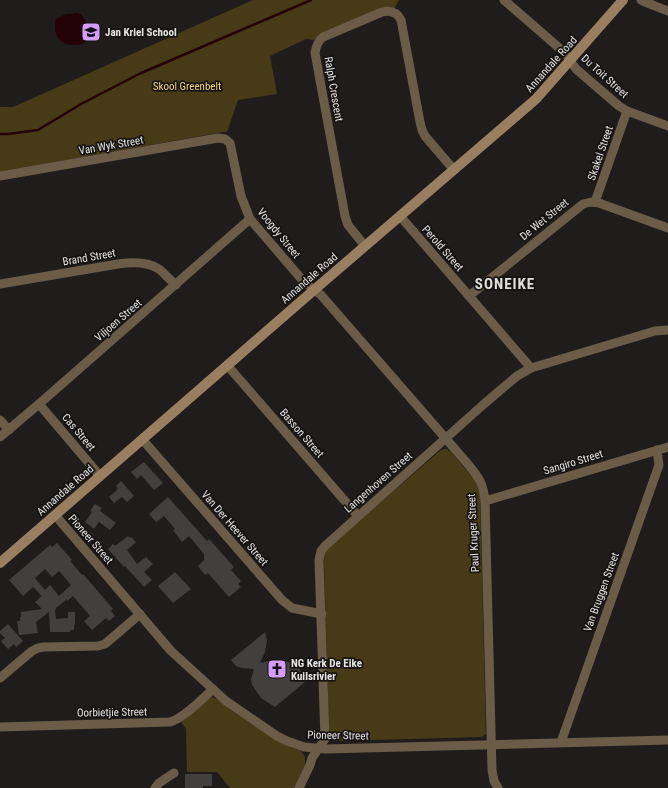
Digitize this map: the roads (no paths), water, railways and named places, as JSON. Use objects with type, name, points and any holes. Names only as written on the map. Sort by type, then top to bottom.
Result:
[{"type":"street","name":"Du Toit Street","points":[[504,0],[565,53],[576,69],[619,106],[627,111],[668,126]]},
{"type":"street","name":"Annandale Road","points":[[0,563],[536,98],[623,0]]},
{"type":"street","points":[[641,0],[668,11]]},
{"type":"street","name":"Ralph Crescent","points":[[365,246],[348,225],[345,216],[315,53],[317,44],[321,39],[382,12],[390,11],[397,14],[401,20],[422,130],[425,136],[454,170]]},
{"type":"street","name":"Skakel Street","points":[[595,202],[627,111]]},
{"type":"street","name":"Van Wyk Street","points":[[0,176],[218,138],[226,139]]},
{"type":"street","name":"Voogdy Street","points":[[226,139],[230,143],[241,196],[250,219],[304,282],[314,290]]},
{"type":"street","points":[[595,202],[668,228]]},
{"type":"street","name":"De Wet Street","points":[[469,296],[579,206],[595,202]]},
{"type":"street","name":"Perold Street","points":[[400,216],[531,368]]},
{"type":"street","name":"Viljoen Street","points":[[0,437],[250,219]]},
{"type":"street","name":"Brand Street","points":[[0,284],[133,262],[147,264],[156,268],[176,285]]},
{"type":"street","name":"Paul Kruger Street","points":[[314,290],[321,295],[467,463],[483,487],[485,501],[492,775],[498,788]]},
{"type":"street","name":"Langenhoven Street","points":[[299,788],[312,758],[325,739],[319,560],[321,551],[325,546],[517,376],[531,368],[655,332],[668,330]]},
{"type":"street","name":"Basson Street","points":[[227,365],[358,516]]},
{"type":"street","name":"Cas Street","points":[[39,404],[100,476]]},
{"type":"street","points":[[0,420],[9,430]]},
{"type":"street","name":"Van Der Heever Street","points":[[142,439],[282,600],[292,608],[322,614]]},
{"type":"street","name":"Sangiro Street","points":[[485,501],[668,447]]},
{"type":"street","name":"Van Bruggen Street","points":[[560,742],[659,465],[658,450]]},
{"type":"street","name":"Pioneer Street","points":[[55,515],[171,651],[230,704],[277,736],[295,744],[318,749],[668,740]]},
{"type":"street","points":[[0,678],[32,651],[38,648],[98,646],[105,644],[140,614]]},
{"type":"street","name":"Oorbietjie Street","points":[[0,726],[174,722],[182,717],[213,689]]},
{"type":"street","points":[[155,788],[159,783],[174,773]]},
{"type":"waterway","points":[[0,134],[38,130],[81,104],[139,74],[311,0]]},
{"type":"place","name":"Jan Kriel School","points":[[91,32]]},
{"type":"place","name":"NG Kerk De Eike Kuilsrivier","points":[[277,669]]},
{"type":"district","name":"SONEIKE","points":[[505,284]]},
{"type":"park label","name":"Skool Greenbelt","points":[[187,86]]}]
